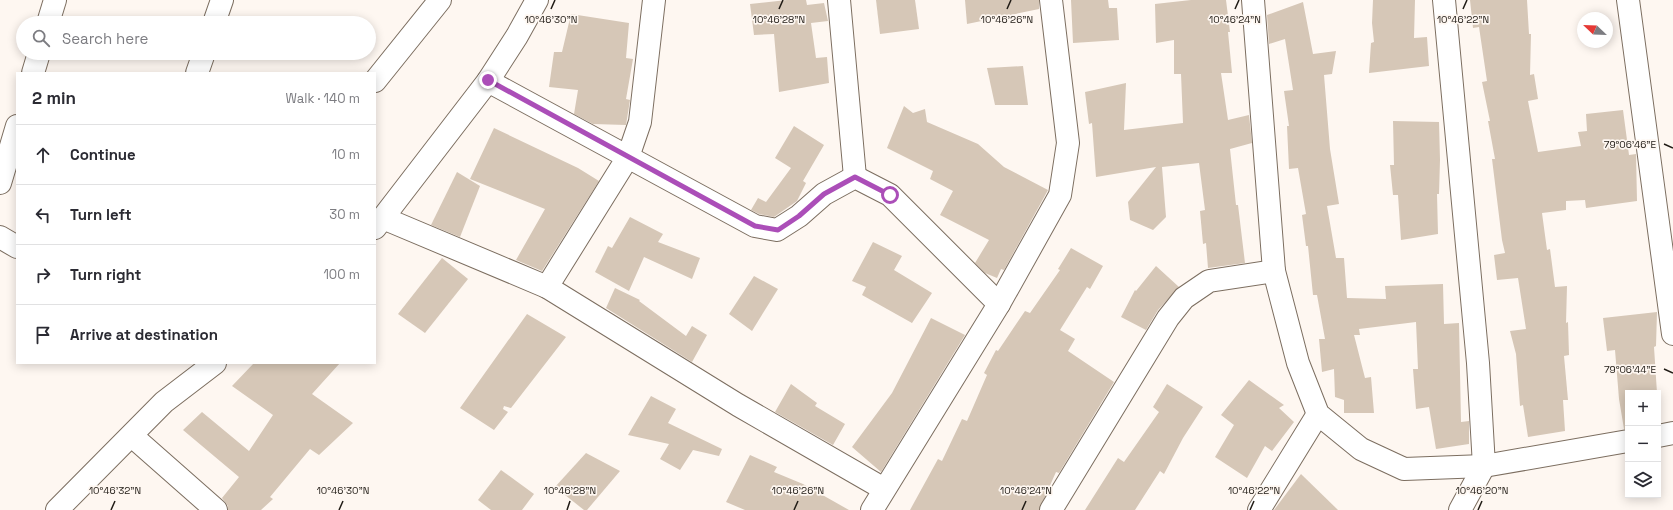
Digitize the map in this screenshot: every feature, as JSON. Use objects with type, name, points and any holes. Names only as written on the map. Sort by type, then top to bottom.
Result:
[{"type":"street","points":[[50,16],[55,0]]},
{"type":"street","points":[[216,16],[222,0]]},
{"type":"street","points":[[376,80],[440,0]]},
{"type":"street","points":[[537,0],[517,36],[488,80],[379,222],[547,287],[738,405],[884,489]]},
{"type":"street","points":[[547,287],[628,157],[640,122],[654,0]]},
{"type":"street","points":[[839,0],[855,177]]},
{"type":"street","points":[[872,510],[998,304],[1060,194],[1068,143],[1051,0]]},
{"type":"street","points":[[1254,0],[1274,271],[1298,363],[1318,414],[1361,449],[1404,469],[1484,466],[1625,442]]},
{"type":"street","points":[[1444,0],[1478,363],[1484,466],[1460,510]]},
{"type":"street","points":[[1628,0],[1673,334]]},
{"type":"street","points":[[33,72],[37,60]]},
{"type":"street","points":[[197,72],[202,60]]},
{"type":"street","points":[[488,80],[755,226],[778,230],[799,216],[824,194],[855,177]]},
{"type":"street","points":[[0,183],[16,129]]},
{"type":"street","points":[[855,177],[890,195],[998,304]]},
{"type":"street","points":[[0,237],[16,246]]},
{"type":"street","points":[[1051,510],[1168,318],[1184,298],[1209,281],[1274,271]]},
{"type":"street","points":[[57,510],[164,402],[207,365]]},
{"type":"street","points":[[1259,510],[1318,414]]},
{"type":"street","points":[[1661,435],[1673,433]]},
{"type":"street","points":[[132,436],[216,510]]},
{"type":"building","points":[[787,0],[806,0],[807,5],[824,3],[828,21],[811,23],[816,58],[827,57],[829,83],[779,92],[774,34],[754,35],[750,4]]},
{"type":"building","points":[[876,0],[915,0],[919,29],[880,34]]},
{"type":"building","points":[[965,0],[1039,0],[1039,9],[967,24]]},
{"type":"building","points":[[1071,0],[1108,0],[1109,8],[1117,8],[1119,40],[1073,43]]},
{"type":"building","points":[[1191,0],[1226,0],[1230,32],[1228,32],[1232,73],[1221,73],[1228,120],[1249,115],[1252,143],[1230,149],[1236,205],[1238,205],[1245,263],[1208,268],[1206,243],[1203,244],[1200,211],[1205,210],[1199,163],[1162,167],[1166,217],[1153,230],[1130,220],[1128,202],[1156,167],[1096,177],[1092,123],[1089,124],[1085,92],[1126,83],[1124,130],[1183,123],[1181,74],[1174,74],[1174,40],[1156,43],[1155,4]]},
{"type":"building","points":[[1373,0],[1415,0],[1414,38],[1427,37],[1429,66],[1369,73],[1371,43],[1374,42],[1372,23]]},
{"type":"building","points":[[1470,0],[1527,0],[1529,34],[1531,34],[1530,75],[1534,74],[1538,99],[1528,101],[1538,152],[1581,146],[1578,132],[1587,131],[1586,114],[1623,110],[1629,155],[1636,154],[1637,201],[1586,208],[1585,200],[1566,201],[1566,210],[1542,213],[1547,250],[1550,249],[1555,287],[1567,286],[1566,323],[1568,322],[1569,355],[1564,356],[1568,400],[1563,400],[1565,431],[1528,437],[1523,405],[1520,406],[1516,354],[1510,331],[1526,329],[1518,278],[1497,280],[1494,255],[1505,253],[1492,159],[1495,159],[1488,121],[1490,121],[1482,82],[1487,81],[1479,27],[1473,28]]},
{"type":"building","points":[[1303,2],[1313,54],[1336,51],[1332,74],[1324,75],[1330,149],[1339,204],[1327,206],[1336,258],[1344,258],[1347,298],[1386,299],[1385,286],[1443,284],[1444,324],[1459,323],[1461,422],[1469,421],[1469,444],[1436,449],[1429,407],[1416,409],[1413,369],[1418,369],[1416,322],[1359,329],[1360,335],[1354,335],[1365,378],[1371,377],[1374,413],[1344,413],[1344,400],[1335,397],[1334,369],[1322,372],[1319,339],[1325,339],[1317,295],[1313,295],[1308,246],[1306,246],[1302,215],[1306,214],[1298,168],[1289,169],[1287,126],[1289,126],[1284,91],[1293,90],[1285,39],[1269,44],[1267,15]]},
{"type":"building","points":[[571,14],[629,23],[626,58],[633,59],[626,99],[630,100],[626,125],[593,124],[574,114],[578,90],[549,87],[554,52],[562,52]]},
{"type":"building","points":[[1023,66],[1028,105],[995,105],[987,68]]},
{"type":"building","points":[[904,106],[913,113],[925,109],[927,122],[978,144],[1004,167],[1048,190],[1004,270],[1001,269],[997,278],[985,273],[975,263],[989,240],[940,215],[953,191],[930,179],[933,171],[887,148]]},
{"type":"building","points":[[1393,121],[1439,122],[1440,160],[1439,194],[1437,194],[1438,234],[1401,240],[1398,195],[1393,195],[1390,165],[1394,165]]},
{"type":"building","points":[[794,126],[824,145],[803,181],[806,183],[797,201],[774,217],[759,214],[751,210],[758,198],[766,202],[791,168],[775,158]]},
{"type":"building","points":[[494,128],[578,168],[599,181],[542,271],[516,260],[545,209],[470,179]]},
{"type":"building","points":[[457,172],[480,186],[460,237],[431,225]]},
{"type":"building","points":[[630,217],[663,234],[658,242],[700,258],[692,279],[644,257],[629,291],[595,272],[608,246],[612,248]]},
{"type":"building","points":[[873,242],[902,256],[894,270],[932,293],[912,323],[862,295],[866,287],[852,281]]},
{"type":"building","points":[[1071,248],[1103,266],[1090,289],[1087,287],[1060,330],[1075,339],[1068,351],[1114,382],[1059,473],[1056,472],[1039,510],[910,510],[938,459],[942,461],[962,419],[967,421],[987,375],[984,373],[996,350],[998,351],[1025,311],[1030,313],[1060,270],[1058,269]]},
{"type":"building","points":[[442,258],[468,279],[425,333],[398,314]]},
{"type":"building","points":[[1156,266],[1179,287],[1158,310],[1146,330],[1121,317],[1135,290],[1136,291]]},
{"type":"building","points":[[754,276],[778,289],[752,331],[729,314]]},
{"type":"building","points":[[615,288],[640,300],[639,301],[686,336],[692,326],[707,335],[692,362],[606,308]]},
{"type":"building","points":[[1657,312],[1656,346],[1654,347],[1657,390],[1625,390],[1625,429],[1619,399],[1615,350],[1607,351],[1603,318]]},
{"type":"building","points":[[527,314],[566,337],[511,408],[504,406],[503,409],[508,412],[494,430],[460,408]]},
{"type":"building","points":[[931,318],[965,335],[881,472],[852,447],[892,393]]},
{"type":"building","points":[[253,364],[339,364],[312,394],[353,423],[319,455],[310,449],[270,497],[273,499],[261,510],[228,510],[228,506],[222,498],[239,477],[183,430],[202,412],[249,451],[273,415],[232,386]]},
{"type":"building","points":[[1249,380],[1284,405],[1279,408],[1294,422],[1272,451],[1265,446],[1247,478],[1215,457],[1234,425],[1221,415]]},
{"type":"building","points":[[791,384],[817,403],[815,406],[845,424],[833,445],[775,412]]},
{"type":"building","points":[[1167,384],[1203,407],[1183,438],[1164,474],[1160,471],[1135,510],[1085,510],[1118,458],[1124,462],[1159,412],[1153,407]]},
{"type":"building","points":[[651,396],[676,409],[668,423],[722,449],[719,456],[693,450],[680,470],[660,459],[669,444],[628,435]]},
{"type":"building","points":[[586,453],[620,471],[587,510],[584,510],[555,487]]},
{"type":"building","points":[[750,455],[777,467],[774,472],[803,484],[849,510],[745,510],[726,502]]},
{"type":"building","points":[[501,470],[534,494],[522,510],[491,510],[478,500]]},
{"type":"building","points":[[1301,474],[1338,510],[1274,510]]},
{"type":"route","points":[[488,80],[755,226],[778,230],[799,216],[824,194],[855,177],[890,195]]}]
